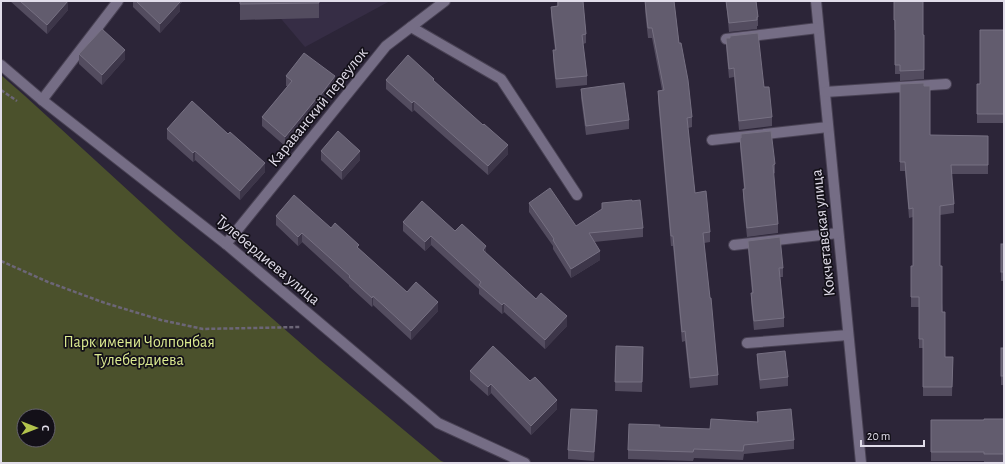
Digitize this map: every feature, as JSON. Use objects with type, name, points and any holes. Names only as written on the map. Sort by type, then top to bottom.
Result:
[{"type":"street","points":[[42,100],[118,1]]},
{"type":"street","name":"Караванский переулок","points":[[226,244],[386,46],[445,1]]},
{"type":"street","name":"Кокчетавская улица","points":[[816,1],[861,463]]},
{"type":"street","points":[[411,27],[500,79],[577,195]]},
{"type":"street","points":[[726,39],[818,28]]},
{"type":"street","name":"Тулебердиева улица","points":[[1,65],[42,100],[226,244],[438,423],[525,463]]},
{"type":"street","points":[[825,92],[946,84]]},
{"type":"street","points":[[712,140],[828,127]]},
{"type":"street","points":[[734,245],[838,233]]},
{"type":"street","points":[[747,343],[848,335]]},
{"type":"path","points":[[1,260],[48,282],[105,303],[161,320],[203,329],[324,327]]},
{"type":"shaded area","points":[[266,1],[390,1],[305,47]]},
{"type":"green space","name":"Парк имени Чолпонбая Тулебердиева","points":[[1,75],[179,237],[320,360],[441,461],[447,463],[1,463]]},
{"type":"building","points":[[20,1],[68,1],[47,25]]},
{"type":"building","points":[[136,1],[179,1],[180,2],[160,24]]},
{"type":"building","points":[[240,1],[319,1],[319,3],[240,4]]},
{"type":"building","points":[[558,1],[583,1],[586,34],[582,35],[587,76],[556,79],[553,50],[556,50],[551,7],[558,6]]},
{"type":"building","points":[[645,1],[674,1],[679,43],[681,43],[688,80],[692,117],[687,118],[695,193],[706,191],[710,232],[703,233],[718,375],[690,378],[685,331],[682,332],[673,236],[671,236],[658,91],[664,90],[652,28],[648,28]]},
{"type":"building","points":[[726,1],[756,1],[757,20],[729,23]]},
{"type":"building","points":[[894,1],[923,1],[924,70],[900,71],[900,65],[895,65]]},
{"type":"building","points":[[102,29],[125,50],[102,75],[79,54]]},
{"type":"building","points":[[980,30],[1004,30],[1004,114],[977,114],[977,84],[980,84]]},
{"type":"building","points":[[758,33],[764,87],[769,87],[772,117],[739,121],[734,68],[729,69],[726,38],[730,38],[730,36]]},
{"type":"building","points":[[304,53],[335,76],[317,100],[316,99],[285,137],[262,117],[292,81],[286,76]]},
{"type":"building","points":[[408,55],[434,79],[433,80],[483,125],[484,124],[508,145],[488,166],[414,101],[412,103],[386,80]]},
{"type":"building","points":[[624,83],[629,120],[586,126],[581,89]]},
{"type":"building","points":[[924,83],[924,86],[930,86],[930,135],[988,136],[988,165],[951,165],[954,204],[940,206],[942,312],[945,312],[945,357],[953,357],[952,387],[923,387],[923,339],[919,339],[919,297],[911,297],[911,266],[913,266],[913,208],[909,209],[905,162],[900,162],[900,84]]},
{"type":"building","points":[[192,101],[228,134],[230,132],[265,163],[240,191],[195,151],[193,153],[167,129]]},
{"type":"building","points":[[338,131],[360,151],[342,171],[321,151]]},
{"type":"building","points":[[771,131],[775,164],[773,165],[778,224],[747,228],[740,138],[741,134]]},
{"type":"building","points":[[550,188],[576,226],[602,209],[602,203],[640,200],[643,228],[589,233],[600,251],[571,269],[553,240],[554,239],[529,203]]},
{"type":"building","points":[[294,195],[331,228],[335,223],[359,245],[357,247],[407,292],[416,282],[438,302],[411,331],[373,296],[372,298],[302,233],[298,237],[276,216]]},
{"type":"building","points":[[422,201],[455,231],[462,224],[486,246],[483,250],[536,299],[541,293],[567,316],[545,340],[504,303],[502,305],[479,285],[481,282],[431,236],[425,242],[403,222]]},
{"type":"building","points":[[780,237],[783,268],[779,268],[784,318],[754,321],[748,241]]},
{"type":"building","points":[[1001,244],[1004,244],[1004,272],[1001,272]]},
{"type":"building","points":[[493,346],[530,381],[535,377],[557,400],[531,426],[491,384],[488,387],[470,371]]},
{"type":"building","points":[[616,346],[643,347],[642,382],[615,382]]},
{"type":"building","points":[[1001,348],[1004,348],[1004,376],[1001,376]]},
{"type":"building","points":[[785,351],[788,377],[760,380],[757,354]]},
{"type":"building","points":[[571,409],[597,410],[594,452],[568,450]]},
{"type":"building","points":[[791,409],[794,440],[744,445],[743,451],[694,449],[693,452],[628,450],[629,424],[710,429],[711,419],[758,422],[757,412]]},
{"type":"building","points":[[1004,419],[1004,454],[984,454],[984,452],[931,452],[931,420]]}]
